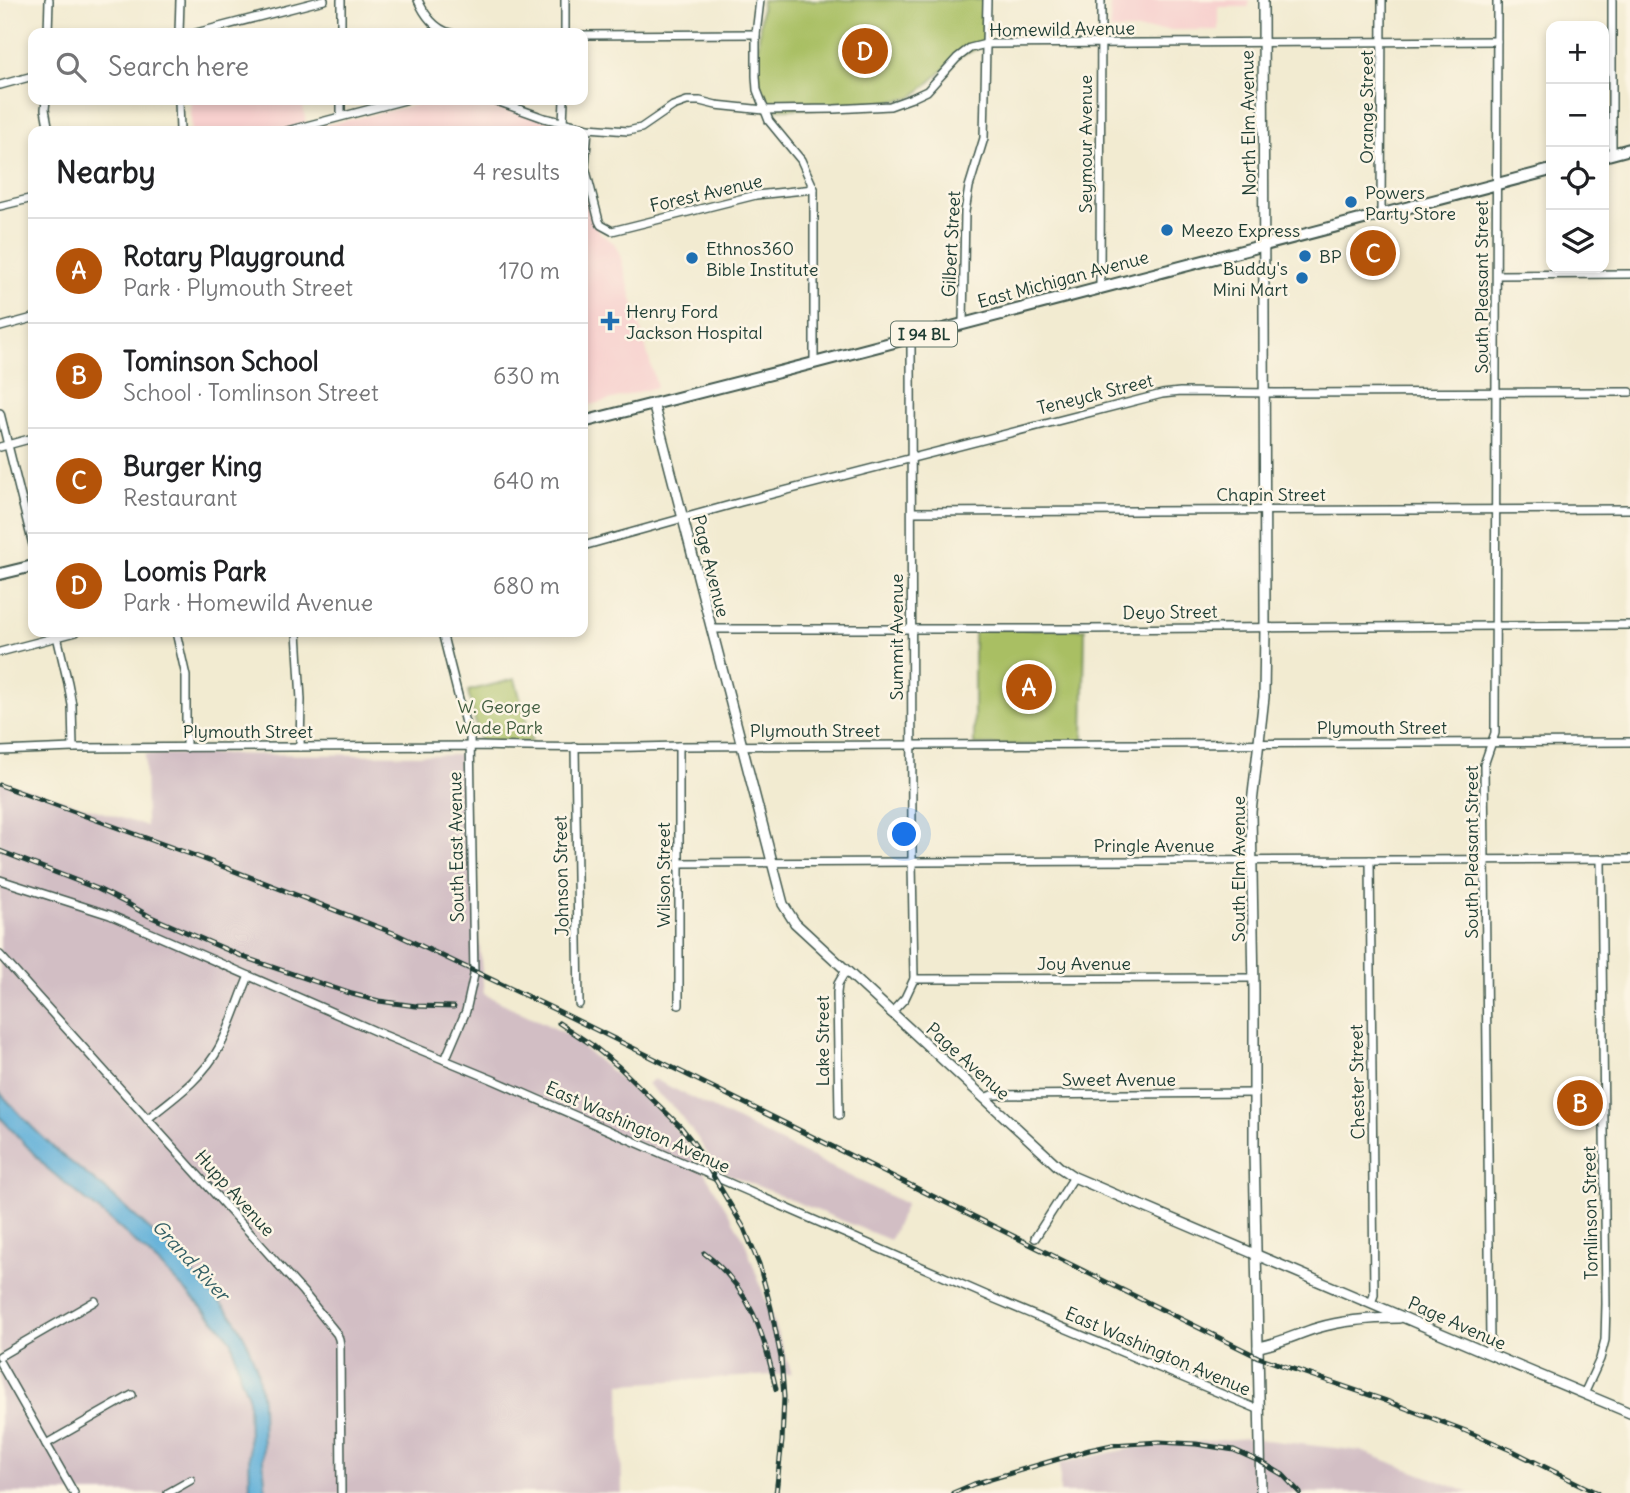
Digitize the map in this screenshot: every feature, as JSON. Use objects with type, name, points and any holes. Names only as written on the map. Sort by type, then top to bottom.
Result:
[{"type":"main road","points":[[1609,155],[1630,149]]},
{"type":"main road","name":"East Michigan Avenue","points":[[588,421],[1546,171]]},
{"type":"main road","points":[[0,575],[28,567]]},
{"type":"street","points":[[48,28],[49,0]]},
{"type":"street","points":[[179,28],[180,0]]},
{"type":"street","points":[[215,28],[324,0]]},
{"type":"street","points":[[341,0],[341,28]]},
{"type":"street","points":[[418,0],[425,15],[440,28]]},
{"type":"street","points":[[565,0],[565,28]]},
{"type":"street","points":[[760,0],[756,83],[769,121],[801,160],[814,189],[814,363]]},
{"type":"street","name":"Gilbert Street","points":[[963,323],[965,212],[969,187],[984,138],[987,0]]},
{"type":"street","name":"Seymour Avenue","points":[[1100,287],[1101,0]]},
{"type":"street","name":"North Elm Avenue","points":[[1262,0],[1265,245]]},
{"type":"street","name":"Orange Street","points":[[1381,214],[1382,0]]},
{"type":"street","name":"South Pleasant Street","points":[[1487,1353],[1490,1343],[1484,765],[1495,733],[1497,0]]},
{"type":"street","points":[[1608,147],[1612,0]]},
{"type":"street","points":[[588,35],[757,34]]},
{"type":"street","name":"Homewild Avenue","points":[[588,128],[628,131],[641,128],[673,106],[687,101],[764,110],[890,106],[927,91],[957,58],[970,48],[986,44],[1497,41]]},
{"type":"street","points":[[0,85],[28,77]]},
{"type":"street","points":[[45,105],[48,126]]},
{"type":"street","points":[[179,105],[180,126]]},
{"type":"street","points":[[341,105],[341,116]]},
{"type":"street","points":[[305,126],[385,105]]},
{"type":"street","name":"Homewild Avenue","points":[[508,105],[544,118],[580,126]]},
{"type":"street","points":[[563,122],[564,105]]},
{"type":"street","name":"Forest Avenue","points":[[588,179],[599,221],[612,230],[757,195],[814,189]]},
{"type":"street","points":[[0,206],[28,199]]},
{"type":"street","name":"South Elm Avenue","points":[[1261,1493],[1252,802],[1264,697],[1265,245]]},
{"type":"street","points":[[1497,275],[1630,274]]},
{"type":"street","points":[[0,327],[28,319]]},
{"type":"street","name":"Summit Avenue","points":[[911,337],[914,979]]},
{"type":"street","name":"Teneyck Street","points":[[588,545],[741,502],[1162,394],[1630,392]]},
{"type":"street","name":"Page Avenue","points":[[653,403],[772,863],[783,904],[790,917],[1059,1167],[1074,1177],[1630,1413]]},
{"type":"street","points":[[0,413],[4,446],[28,528]]},
{"type":"street","points":[[4,446],[28,439]]},
{"type":"street","name":"Chapin Street","points":[[912,512],[1630,509]]},
{"type":"street","name":"Deyo Street","points":[[711,629],[1630,625]]},
{"type":"street","points":[[0,652],[47,637]]},
{"type":"street","points":[[57,637],[72,705],[73,748]]},
{"type":"street","points":[[177,637],[186,676],[186,748]]},
{"type":"street","points":[[297,637],[301,700],[300,747]]},
{"type":"street","name":"South East Avenue","points":[[443,637],[470,736],[474,980],[466,1011],[445,1060]]},
{"type":"street","name":"Plymouth Street","points":[[0,751],[73,748],[632,748],[1630,742]]},
{"type":"street","name":"Wilson Street","points":[[679,746],[679,1005]]},
{"type":"street","name":"Johnson Street","points":[[575,747],[579,1004]]},
{"type":"street","name":"Pringle Avenue","points":[[679,863],[1630,859]]},
{"type":"street","name":"Chester Street","points":[[1370,860],[1374,1295],[1371,1303]]},
{"type":"street","name":"Tomlinson Street","points":[[1584,1394],[1600,1359],[1605,1340],[1601,860]]},
{"type":"street","name":"East Washington Avenue","points":[[0,880],[110,915],[995,1299],[1260,1410]]},
{"type":"street","name":"Hupp Avenue","points":[[0,955],[303,1292],[340,1339],[341,1493]]},
{"type":"street","name":"Lake Street","points":[[839,1115],[837,992],[838,984],[846,971]]},
{"type":"street","points":[[148,1119],[206,1068],[220,1047],[249,976]]},
{"type":"street","name":"Joy Avenue","points":[[914,979],[1254,978]]},
{"type":"street","points":[[891,1013],[905,998],[914,979]]},
{"type":"street","name":"Sweet Avenue","points":[[984,1098],[992,1095],[1255,1093]]},
{"type":"street","points":[[1035,1238],[1074,1177]]},
{"type":"street","points":[[0,1356],[94,1301]]},
{"type":"street","points":[[1258,1347],[1339,1322],[1405,1318]]},
{"type":"street","points":[[0,1363],[74,1493]]},
{"type":"street","points":[[46,1444],[132,1395]]},
{"type":"street","points":[[168,1493],[191,1480]]},
{"type":"shaded area","points":[[1110,0],[1249,0],[1249,7],[1219,7],[1219,30],[1110,30]]},
{"type":"shaded area","points":[[191,105],[303,105],[306,126],[191,126]]},
{"type":"shaded area","points":[[415,105],[492,105],[563,126],[320,126]]},
{"type":"shaded area","name":"Henry Ford Jackson Hospital","points":[[588,198],[593,218],[601,234],[614,243],[620,255],[657,387],[588,406]]},
{"type":"shaded area","points":[[145,754],[462,755],[484,994],[568,1035],[667,1118],[689,1146],[744,1239],[792,1374],[620,1384],[622,1493],[0,1493],[0,780],[146,826]]},
{"type":"shaded area","points":[[654,1079],[906,1204],[890,1240],[718,1170],[676,1110],[647,1084]]},
{"type":"shaded area","points":[[1248,1438],[1361,1451],[1470,1493],[1060,1493],[1060,1463],[1138,1447]]},
{"type":"green space","points":[[762,0],[986,0],[986,44],[957,58],[912,98],[863,106],[764,110],[756,76]]},
{"type":"green space","points":[[974,629],[1085,629],[1083,745],[974,745]]},
{"type":"green space","name":"W. George Wade Park","points":[[515,679],[532,742],[480,742],[468,691]]},
{"type":"water","name":"Grand River","points":[[0,1093],[58,1152],[105,1189],[174,1252],[235,1319],[257,1369],[262,1401],[266,1493],[250,1493],[248,1396],[232,1342],[221,1327],[160,1265],[48,1169],[0,1117]]},
{"type":"railway","points":[[0,785],[201,858],[396,934],[558,1011],[1258,1357],[1466,1431],[1597,1493]]},
{"type":"railway","points":[[0,851],[98,889],[149,916],[246,958],[379,1001],[454,1007]]},
{"type":"railway","points":[[559,1023],[619,1067],[681,1127],[695,1145],[744,1228],[759,1264],[781,1358],[784,1397],[776,1493]]},
{"type":"railway","points":[[704,1253],[720,1267],[744,1297],[760,1331],[776,1389]]},
{"type":"railway","points":[[953,1493],[974,1484],[1089,1450],[1112,1445],[1159,1442],[1234,1450],[1283,1475],[1300,1493]]},
{"type":"place","name":"Loomis Park","points":[[865,51]]},
{"type":"place","name":"Powers Party Store","points":[[1351,202]]},
{"type":"place","name":"Meezo Express","points":[[1167,230]]},
{"type":"place","name":"Burger King","points":[[1373,253]]},
{"type":"place","name":"BP","points":[[1305,256]]},
{"type":"place","name":"Ethnos360 Bible Institute","points":[[692,258]]},
{"type":"place","name":"Buddy's Mini Mart","points":[[1302,278]]},
{"type":"place","name":"Henry Ford Jackson Hospital","points":[[610,321]]},
{"type":"place","name":"Rotary Playground","points":[[1029,687]]},
{"type":"place","name":"Tominson School","points":[[1580,1103]]}]
